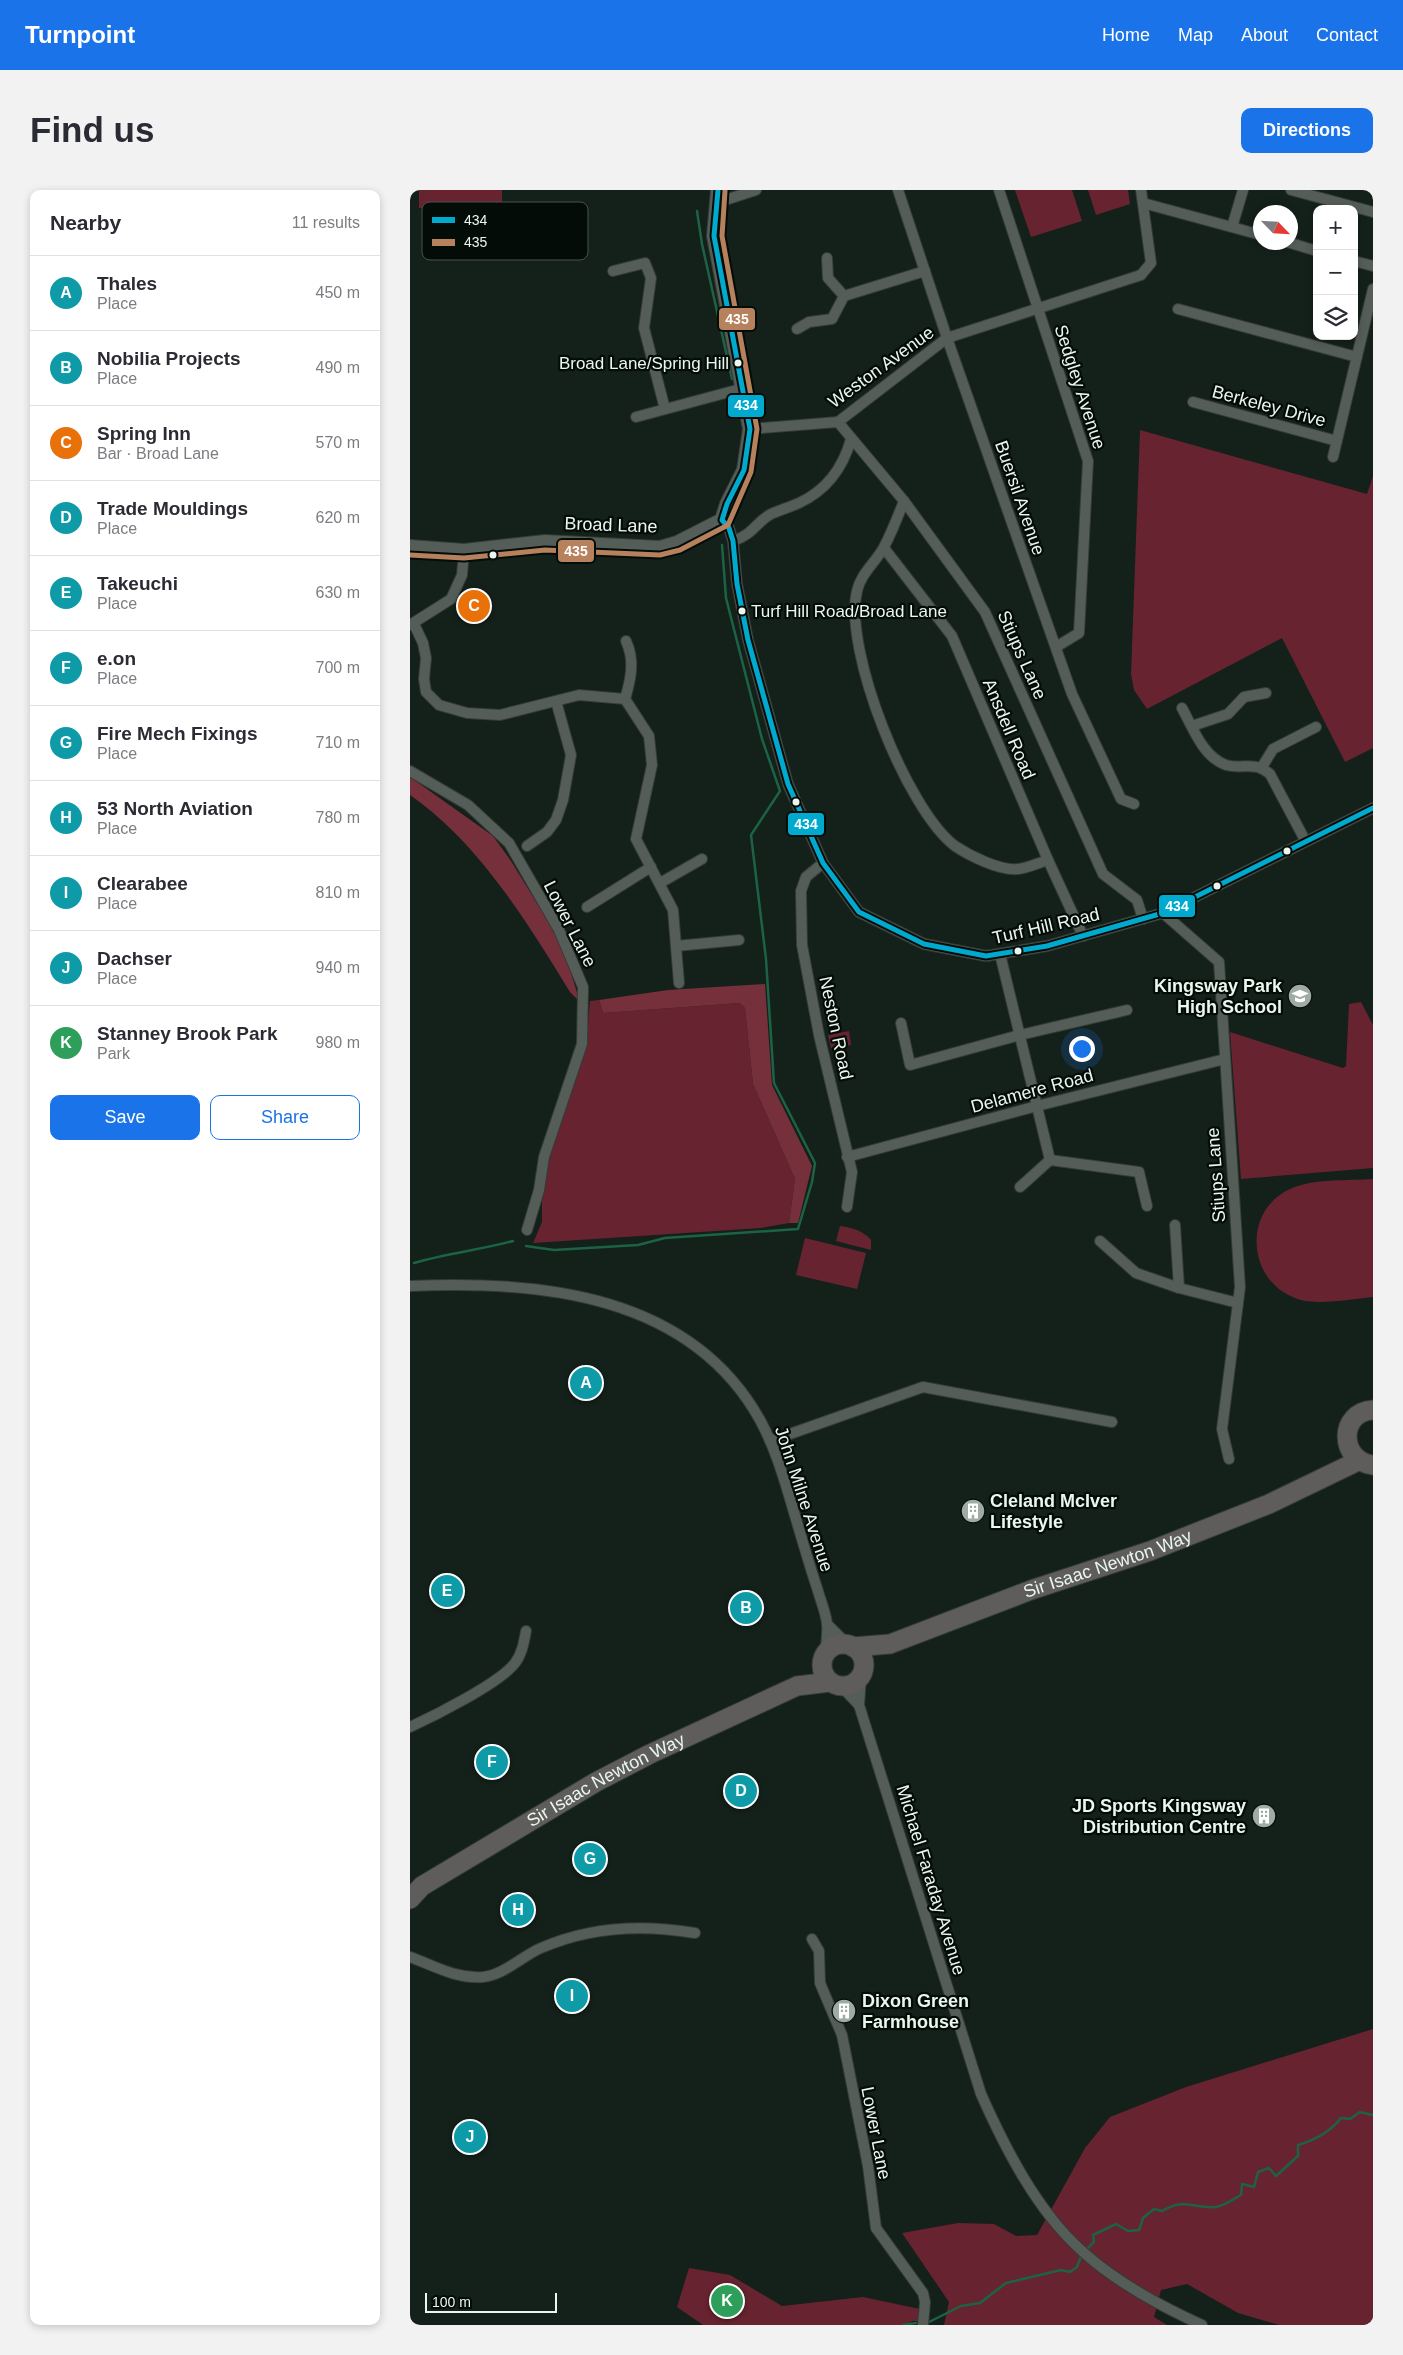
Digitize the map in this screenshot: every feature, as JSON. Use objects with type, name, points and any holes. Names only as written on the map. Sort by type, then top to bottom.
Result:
[{"type":"highway","points":[[1365,1461],[1346,1438],[1352,1420],[1358,1414],[1373,1410]]},
{"type":"highway","name":"Sir Isaac Newton Way","points":[[850,1646],[890,1644],[1031,1590],[1150,1551],[1241,1510],[1365,1461]]},
{"type":"highway","name":"Sir Isaac Newton Way","points":[[862,1673],[890,1644]]},
{"type":"highway","points":[[835,1646],[850,1646],[862,1656],[862,1673],[852,1684],[836,1684],[823,1670],[824,1659],[835,1646]]},
{"type":"highway","name":"Sir Isaac Newton Way","points":[[797,1686],[824,1659]]},
{"type":"highway","name":"Sir Isaac Newton Way","points":[[414,1891],[596,1782],[698,1730],[797,1686],[836,1684]]},
{"type":"main road","points":[[717,196],[714,236],[744,388],[750,429],[744,470],[727,504],[722,520]]},
{"type":"main road","name":"Broad Lane","points":[[410,547],[464,551],[545,542],[660,548],[677,543],[722,520]]},
{"type":"street","points":[[717,196],[756,190]]},
{"type":"street","name":"Buersil Avenue","points":[[898,190],[947,338],[1072,694],[1121,799],[1134,804]]},
{"type":"street","name":"Sedgley Avenue","points":[[999,190],[1088,461],[1079,633],[1056,647]]},
{"type":"street","points":[[1141,190],[1143,203],[1253,233]]},
{"type":"street","points":[[1232,227],[1243,190]]},
{"type":"street","points":[[1291,190],[1373,212]]},
{"type":"street","name":"Weston Avenue","points":[[750,429],[838,422],[947,338],[1141,275],[1151,263],[1143,203]]},
{"type":"street","points":[[1298,245],[1314,250]]},
{"type":"street","points":[[827,258],[828,278],[844,296]]},
{"type":"street","points":[[1358,262],[1373,266]]},
{"type":"street","points":[[613,272],[645,263],[650,278],[644,328],[665,409]]},
{"type":"street","points":[[797,329],[810,322],[832,319],[844,296],[925,271]]},
{"type":"street","points":[[1333,457],[1373,290]]},
{"type":"street","points":[[1178,309],[1357,356]]},
{"type":"street","points":[[636,417],[744,388]]},
{"type":"street","name":"Berkeley Drive","points":[[1193,402],[1336,441]]},
{"type":"street","name":"Stiups Lane","points":[[838,422],[904,502],[985,612],[1103,874],[1137,900],[1143,919]]},
{"type":"street","points":[[733,541],[747,536],[769,515],[801,502],[830,483],[846,456],[851,439]]},
{"type":"street","points":[[904,502],[884,548],[868,566],[857,590],[854,623],[863,671],[891,745],[926,815],[955,845],[987,864],[1017,869],[1048,860]]},
{"type":"street","name":"Turf Hill Road","points":[[722,520],[729,528],[733,541],[748,640],[788,784],[823,863],[860,912],[924,944],[986,956],[1047,946],[1163,913],[1305,840],[1373,808]]},
{"type":"street","name":"Ansdell Road","points":[[884,548],[952,636],[1082,936]]},
{"type":"street","points":[[464,551],[462,575],[451,599],[412,625],[423,643],[426,658],[424,679],[426,692],[438,705],[467,712],[500,715],[580,695],[625,699]]},
{"type":"street","points":[[626,640],[630,648],[632,675],[625,699],[649,736],[652,764],[636,839],[674,910],[679,983]]},
{"type":"street","points":[[1192,726],[1228,714],[1244,697],[1266,693]]},
{"type":"street","points":[[527,846],[547,832],[556,820],[563,800],[571,754],[556,701]]},
{"type":"street","points":[[1182,708],[1208,754],[1227,765],[1262,767],[1270,774],[1305,840]]},
{"type":"street","points":[[1262,767],[1273,749],[1316,727]]},
{"type":"street","points":[[1302,734],[1307,745]]},
{"type":"street","name":"Lower Lane","points":[[410,771],[468,804],[509,843],[559,930],[583,986],[582,1044],[544,1157],[539,1190],[525,1225]]},
{"type":"street","points":[[660,883],[702,859]]},
{"type":"street","name":"Neston Road","points":[[823,863],[806,877],[801,891],[802,945],[819,1035],[852,1172],[847,1208]]},
{"type":"street","points":[[587,907],[651,867]]},
{"type":"street","name":"Stiups Lane","points":[[1163,913],[1219,962],[1240,1287],[1222,1429],[1229,1459]]},
{"type":"street","points":[[676,946],[739,940]]},
{"type":"street","points":[[1000,954],[1050,1160]]},
{"type":"street","points":[[901,1023],[910,1065],[1020,1035],[1127,1010]]},
{"type":"street","name":"Delamere Road","points":[[848,1157],[1037,1106],[1225,1059]]},
{"type":"street","points":[[1020,1187],[1050,1160],[1139,1172],[1147,1206]]},
{"type":"street","points":[[1175,1225],[1179,1288]]},
{"type":"street","points":[[1100,1241],[1136,1273],[1179,1288],[1238,1303]]},
{"type":"street","name":"John Milne Avenue","points":[[410,1286],[474,1285],[535,1290],[596,1301],[648,1317],[684,1337],[714,1361],[741,1390],[770,1441],[827,1624],[824,1659]]},
{"type":"street","points":[[770,1441],[923,1387],[1112,1422]]},
{"type":"street","name":"John Milne Avenue","points":[[827,1624],[850,1646]]},
{"type":"street","points":[[410,1727],[506,1673],[519,1656],[526,1631]]},
{"type":"street","points":[[859,1705],[862,1673]]},
{"type":"street","points":[[836,1684],[859,1705]]},
{"type":"street","name":"Michael Faraday Avenue","points":[[859,1705],[981,2094],[1024,2177],[1041,2202],[1088,2256],[1129,2286],[1175,2313],[1202,2325]]},
{"type":"street","points":[[410,1948],[414,1958],[432,1967],[463,1976],[485,1977],[501,1971],[539,1948],[570,1936],[632,1926],[664,1928],[695,1933]]},
{"type":"street","name":"Lower Lane","points":[[812,1939],[819,1951],[820,1983],[842,2035],[868,2166],[876,2228],[923,2293],[925,2302],[923,2325]]},
{"type":"shaded area","points":[[419,190],[502,190],[502,202],[422,202],[422,208],[419,208]]},
{"type":"shaded area","points":[[1015,190],[1072,190],[1082,221],[1031,237]]},
{"type":"shaded area","points":[[1088,190],[1128,190],[1130,204],[1096,215]]},
{"type":"shaded area","points":[[1140,430],[1367,494],[1373,476],[1373,748],[1345,762],[1282,638],[1147,709],[1134,690],[1131,674]]},
{"type":"shaded area","points":[[410,777],[493,836],[511,861],[562,944],[580,1002],[570,992],[537,938],[480,860],[435,814],[410,795]]},
{"type":"shaded area","points":[[765,984],[772,1085],[812,1166],[798,1223],[789,1223],[795,1179],[753,1084],[745,1008],[740,1003],[603,1013],[599,1000],[668,990]]},
{"type":"shaded area","points":[[599,1000],[603,1013],[740,1003],[745,1008],[753,1084],[795,1179],[789,1223],[761,1228],[533,1243],[542,1222],[542,1189],[546,1164],[586,1046],[590,1001]]},
{"type":"shaded area","points":[[1361,1002],[1373,1025],[1373,1168],[1241,1179],[1230,1032],[1343,1068],[1346,1066],[1349,1004]]},
{"type":"shaded area","points":[[849,1031],[851,1045],[831,1048],[828,1035]]},
{"type":"shaded area","points":[[1373,1179],[1373,1297],[1318,1302],[1301,1300],[1283,1292],[1270,1280],[1261,1265],[1257,1248],[1258,1231],[1263,1214],[1274,1200],[1299,1185]]},
{"type":"shaded area","points":[[840,1226],[864,1234],[871,1240],[871,1250],[836,1241]]},
{"type":"shaded area","points":[[805,1238],[866,1253],[857,1289],[796,1275]]},
{"type":"shaded area","points":[[1373,2029],[1373,2325],[1279,2325],[1238,2313],[1187,2284],[1161,2290],[1154,2317],[1167,2325],[944,2325],[949,2302],[902,2233],[958,2223],[994,2224],[1016,2236],[1037,2235],[1085,2148],[1110,2117],[1186,2087]]},
{"type":"shaded area","points":[[689,2268],[730,2275],[782,2306],[863,2297],[920,2309],[922,2321],[912,2321],[907,2325],[703,2325],[677,2307]]},
{"type":"waterway","points":[[697,211],[702,244],[732,379]]},
{"type":"waterway","points":[[526,1246],[554,1250],[638,1245],[665,1238],[798,1229],[812,1182],[815,1163],[774,1083],[766,959],[751,835],[780,791],[762,739],[726,598],[722,545]]},
{"type":"waterway","points":[[414,1263],[513,1241]]},
{"type":"waterway","points":[[1086,2250],[1094,2242],[1093,2235],[1116,2224],[1128,2231],[1139,2230],[1143,2218],[1154,2209],[1162,2211],[1183,2204],[1208,2207],[1226,2204],[1241,2195],[1242,2184],[1254,2187],[1258,2172],[1269,2168],[1276,2176],[1298,2156],[1298,2145],[1322,2135],[1341,2118],[1350,2119],[1360,2112],[1373,2115]]},
{"type":"waterway","points":[[929,2322],[961,2306],[980,2303],[1006,2283],[1061,2270],[1070,2272],[1077,2267],[1082,2254]]},
{"type":"waterway","points":[[903,2325],[916,2323]]},
{"type":"transit line","name":"434","points":[[718,190],[714,236],[750,429],[744,470],[727,504],[722,520],[729,528],[733,541],[737,584],[748,640],[788,784],[823,863],[859,912],[924,944],[986,956],[1047,946],[1163,913],[1373,808]]},
{"type":"transit line","name":"435","points":[[410,555],[464,558],[545,550],[660,555],[680,550],[728,525],[751,472],[757,429],[722,236],[725,191]]},
{"type":"place","name":"Broad Lane/Spring Hill","points":[[738,363]]},
{"type":"place","name":"Spring Inn","points":[[474,606]]},
{"type":"place","name":"Turf Hill Road/Broad Lane","points":[[742,611]]},
{"type":"place","name":"Kingsway Park High School","points":[[1300,996]]},
{"type":"place","name":"Thales","points":[[586,1383]]},
{"type":"place","name":"Cleland McIver Lifestyle","points":[[973,1511]]},
{"type":"place","name":"Takeuchi","points":[[447,1591]]},
{"type":"place","name":"Nobilia Projects","points":[[746,1608]]},
{"type":"place","name":"e.on","points":[[492,1762]]},
{"type":"place","name":"Trade Mouldings","points":[[741,1791]]},
{"type":"place","name":"JD Sports Kingsway Distribution Centre","points":[[1264,1816]]},
{"type":"place","name":"Fire Mech Fixings","points":[[590,1859]]},
{"type":"place","name":"53 North Aviation","points":[[518,1910]]},
{"type":"place","name":"Clearabee","points":[[572,1996]]},
{"type":"place","name":"Dixon Green Farmhouse","points":[[844,2011]]},
{"type":"place","name":"Dachser","points":[[470,2137]]},
{"type":"place","name":"Stanney Brook Park","points":[[727,2301]]}]
